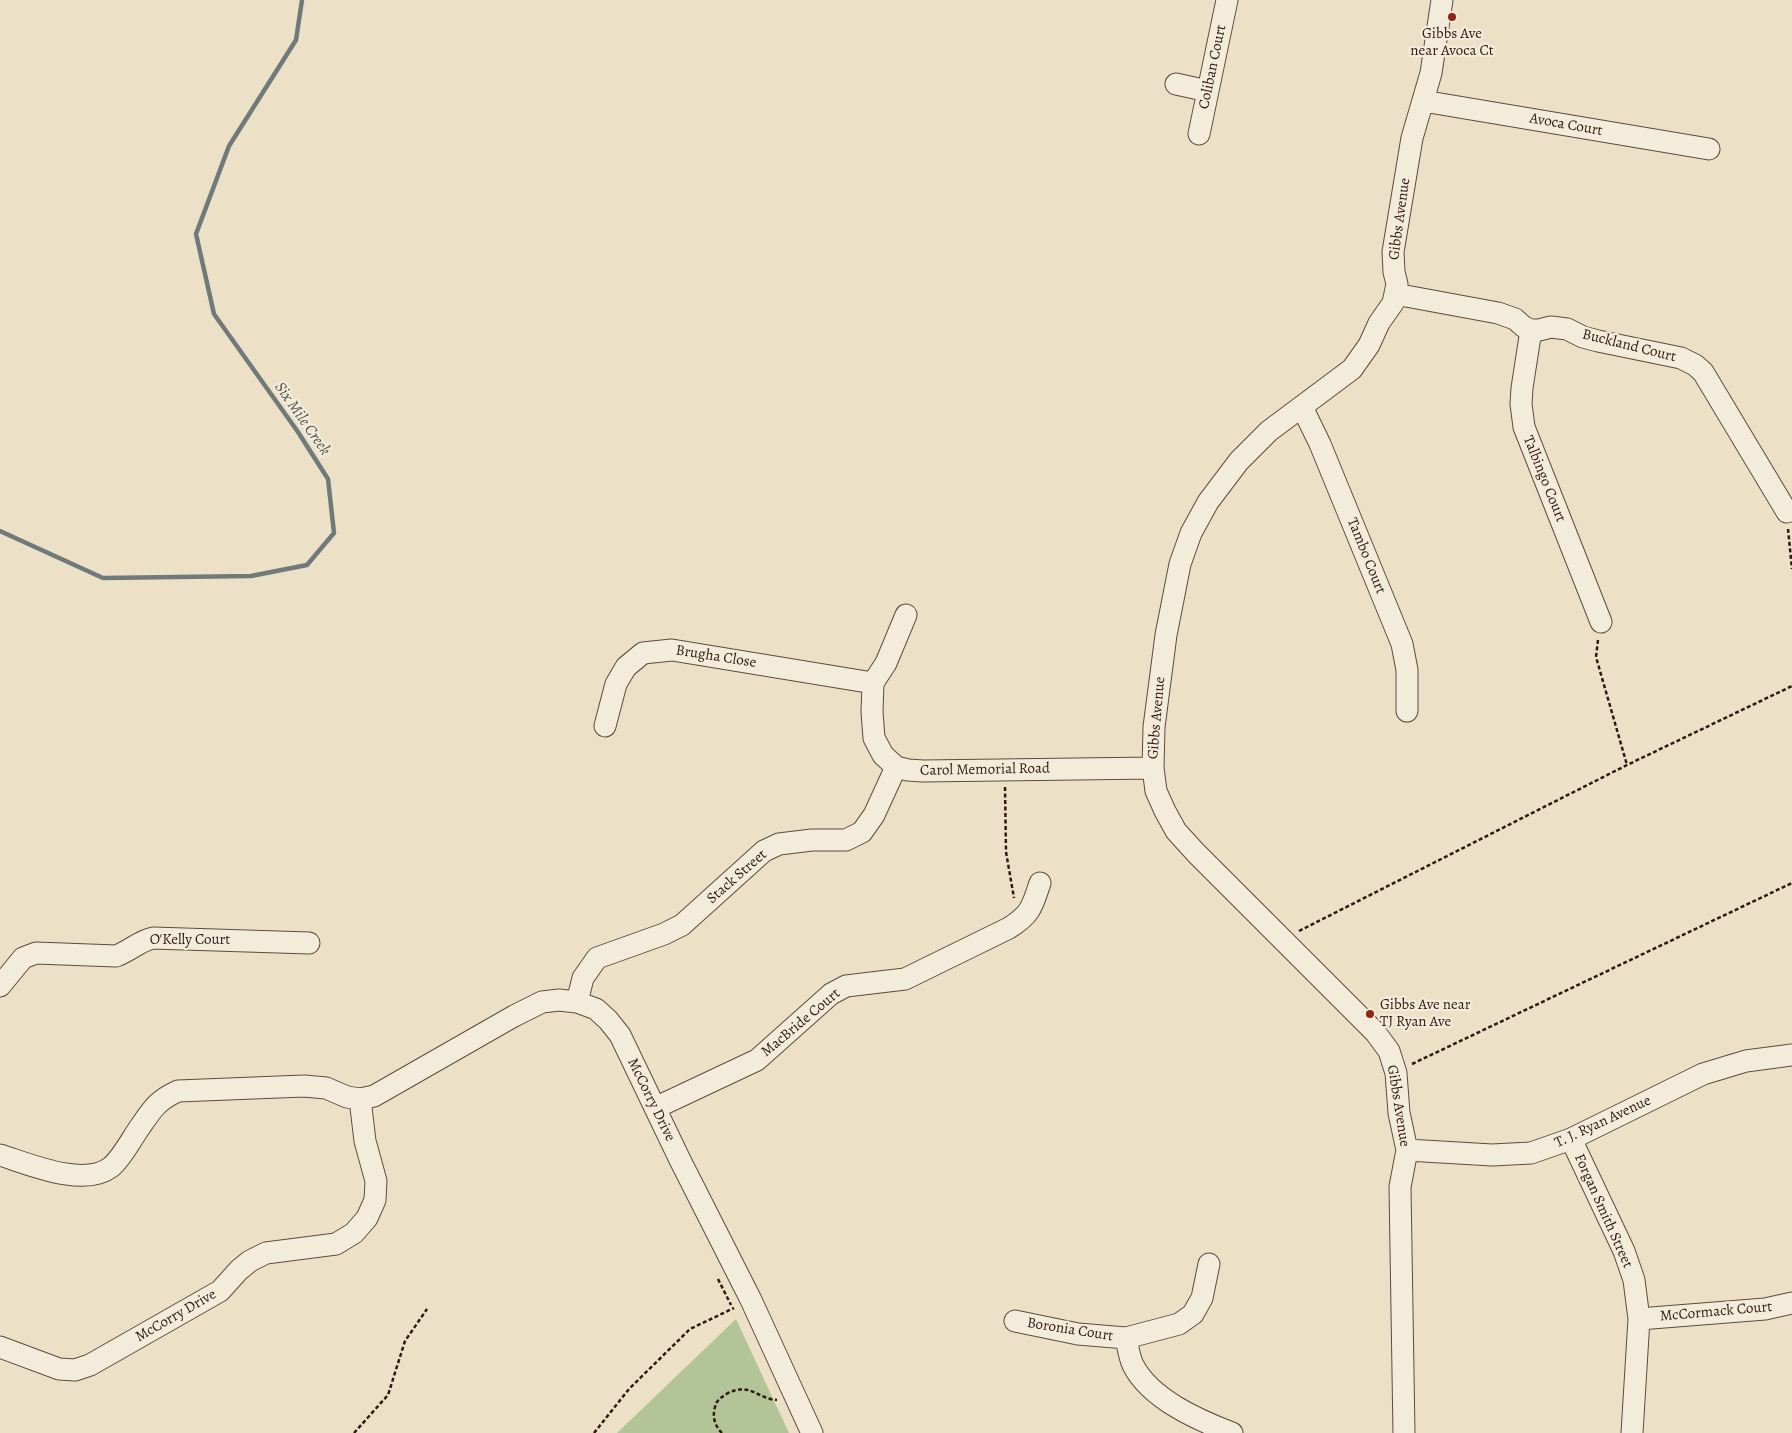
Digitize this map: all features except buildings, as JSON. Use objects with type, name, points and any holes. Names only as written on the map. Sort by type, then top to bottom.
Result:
[{"type":"street","name":"Coliban Court","points":[[1199,134],[1227,0]]},
{"type":"street","name":"Gibbs Avenue","points":[[1404,1433],[1400,1187],[1407,1150],[1399,1113],[1396,1073],[1389,1051],[1375,1032],[1176,831],[1156,791],[1153,768],[1154,727],[1166,635],[1180,564],[1191,533],[1208,502],[1239,461],[1269,431],[1352,368],[1369,346],[1379,323],[1393,303],[1396,284],[1393,252],[1412,138],[1430,73],[1442,0]]},
{"type":"street","points":[[1176,84],[1208,91]]},
{"type":"street","name":"Avoca Court","points":[[1423,100],[1709,149]]},
{"type":"street","points":[[1395,294],[1498,313],[1515,319],[1531,330]]},
{"type":"street","name":"Buckland Court","points":[[1531,330],[1539,330],[1551,326],[1567,329],[1590,339],[1681,358],[1695,365],[1703,372],[1787,512]]},
{"type":"street","name":"Talbingo Court","points":[[1531,330],[1522,388],[1521,404],[1524,427],[1601,622]]},
{"type":"street","name":"Tambo Court","points":[[1302,407],[1320,444],[1402,644],[1407,670],[1407,711]]},
{"type":"street","points":[[896,766],[883,755],[874,738],[872,712],[873,683],[886,663],[906,615]]},
{"type":"street","name":"Brugha Close","points":[[605,726],[616,684],[626,667],[643,653],[672,650],[873,683]]},
{"type":"street","name":"Carol Memorial Road","points":[[896,766],[908,770],[922,771],[1153,768]]},
{"type":"street","name":"Stack Street","points":[[577,1002],[583,978],[597,958],[664,934],[682,925],[764,851],[779,844],[812,840],[846,840],[862,832],[874,815],[896,766]]},
{"type":"street","points":[[1026,916],[1032,907],[1040,883]]},
{"type":"street","name":"MacBride Court","points":[[655,1108],[757,1060],[831,994],[846,986],[904,979],[1009,928],[1026,916]]},
{"type":"street","name":"O'Kelly Court","points":[[0,986],[23,958],[36,953],[116,956],[124,953],[142,940],[153,938],[309,943]]},
{"type":"street","name":"McCorry Drive","points":[[0,1347],[59,1369],[75,1370],[90,1365],[220,1291],[250,1260],[266,1253],[336,1244],[354,1232],[367,1218],[375,1200],[376,1181],[365,1141],[360,1099],[374,1096],[542,1002],[559,1000],[577,1002],[596,1009],[620,1035],[655,1108],[741,1308],[812,1433]]},
{"type":"street","name":"T. J. Ryan Avenue","points":[[1407,1150],[1474,1155],[1531,1153],[1572,1139],[1703,1074],[1746,1060],[1792,1055]]},
{"type":"street","points":[[0,1155],[68,1175],[97,1174],[111,1167],[151,1111],[163,1098],[178,1091],[304,1086],[326,1088],[347,1097],[360,1099]]},
{"type":"street","name":"Forgan Smith Street","points":[[1572,1139],[1624,1251],[1634,1280],[1639,1319],[1632,1433]]},
{"type":"street","name":"Boronia Court","points":[[1015,1321],[1078,1334],[1126,1338],[1179,1324],[1193,1314],[1202,1298],[1209,1264]]},
{"type":"street","name":"McCormack Court","points":[[1639,1319],[1765,1309],[1792,1303]]},
{"type":"street","name":"Boronia Court","points":[[1126,1338],[1132,1364],[1151,1390],[1198,1420],[1232,1433]]},
{"type":"path","points":[[1787,512],[1792,569]]},
{"type":"path","points":[[1601,622],[1596,656],[1627,765]]},
{"type":"path","points":[[1282,939],[1627,765],[1792,686]]},
{"type":"path","points":[[1005,770],[1006,852],[1015,902],[1026,916]]},
{"type":"path","points":[[1396,1073],[1792,883]]},
{"type":"path","points":[[594,1433],[629,1389],[690,1328],[741,1308],[718,1278]]},
{"type":"path","points":[[354,1433],[388,1395],[405,1342],[427,1309]]},
{"type":"path","points":[[722,1433],[714,1420],[714,1409],[718,1400],[724,1396],[733,1391],[746,1389],[770,1399],[781,1399]]},
{"type":"green space","points":[[736,1319],[789,1433],[617,1433]]},
{"type":"waterway","name":"Six Mile Creek","points":[[0,531],[103,578],[251,576],[307,565],[334,533],[328,479],[298,432],[214,314],[196,234],[229,146],[296,40],[302,0]]},
{"type":"place","name":"Gibbs Ave near Avoca Ct","points":[[1452,17]]},
{"type":"place","name":"Gibbs Ave near TJ Ryan Ave","points":[[1370,1014]]}]
